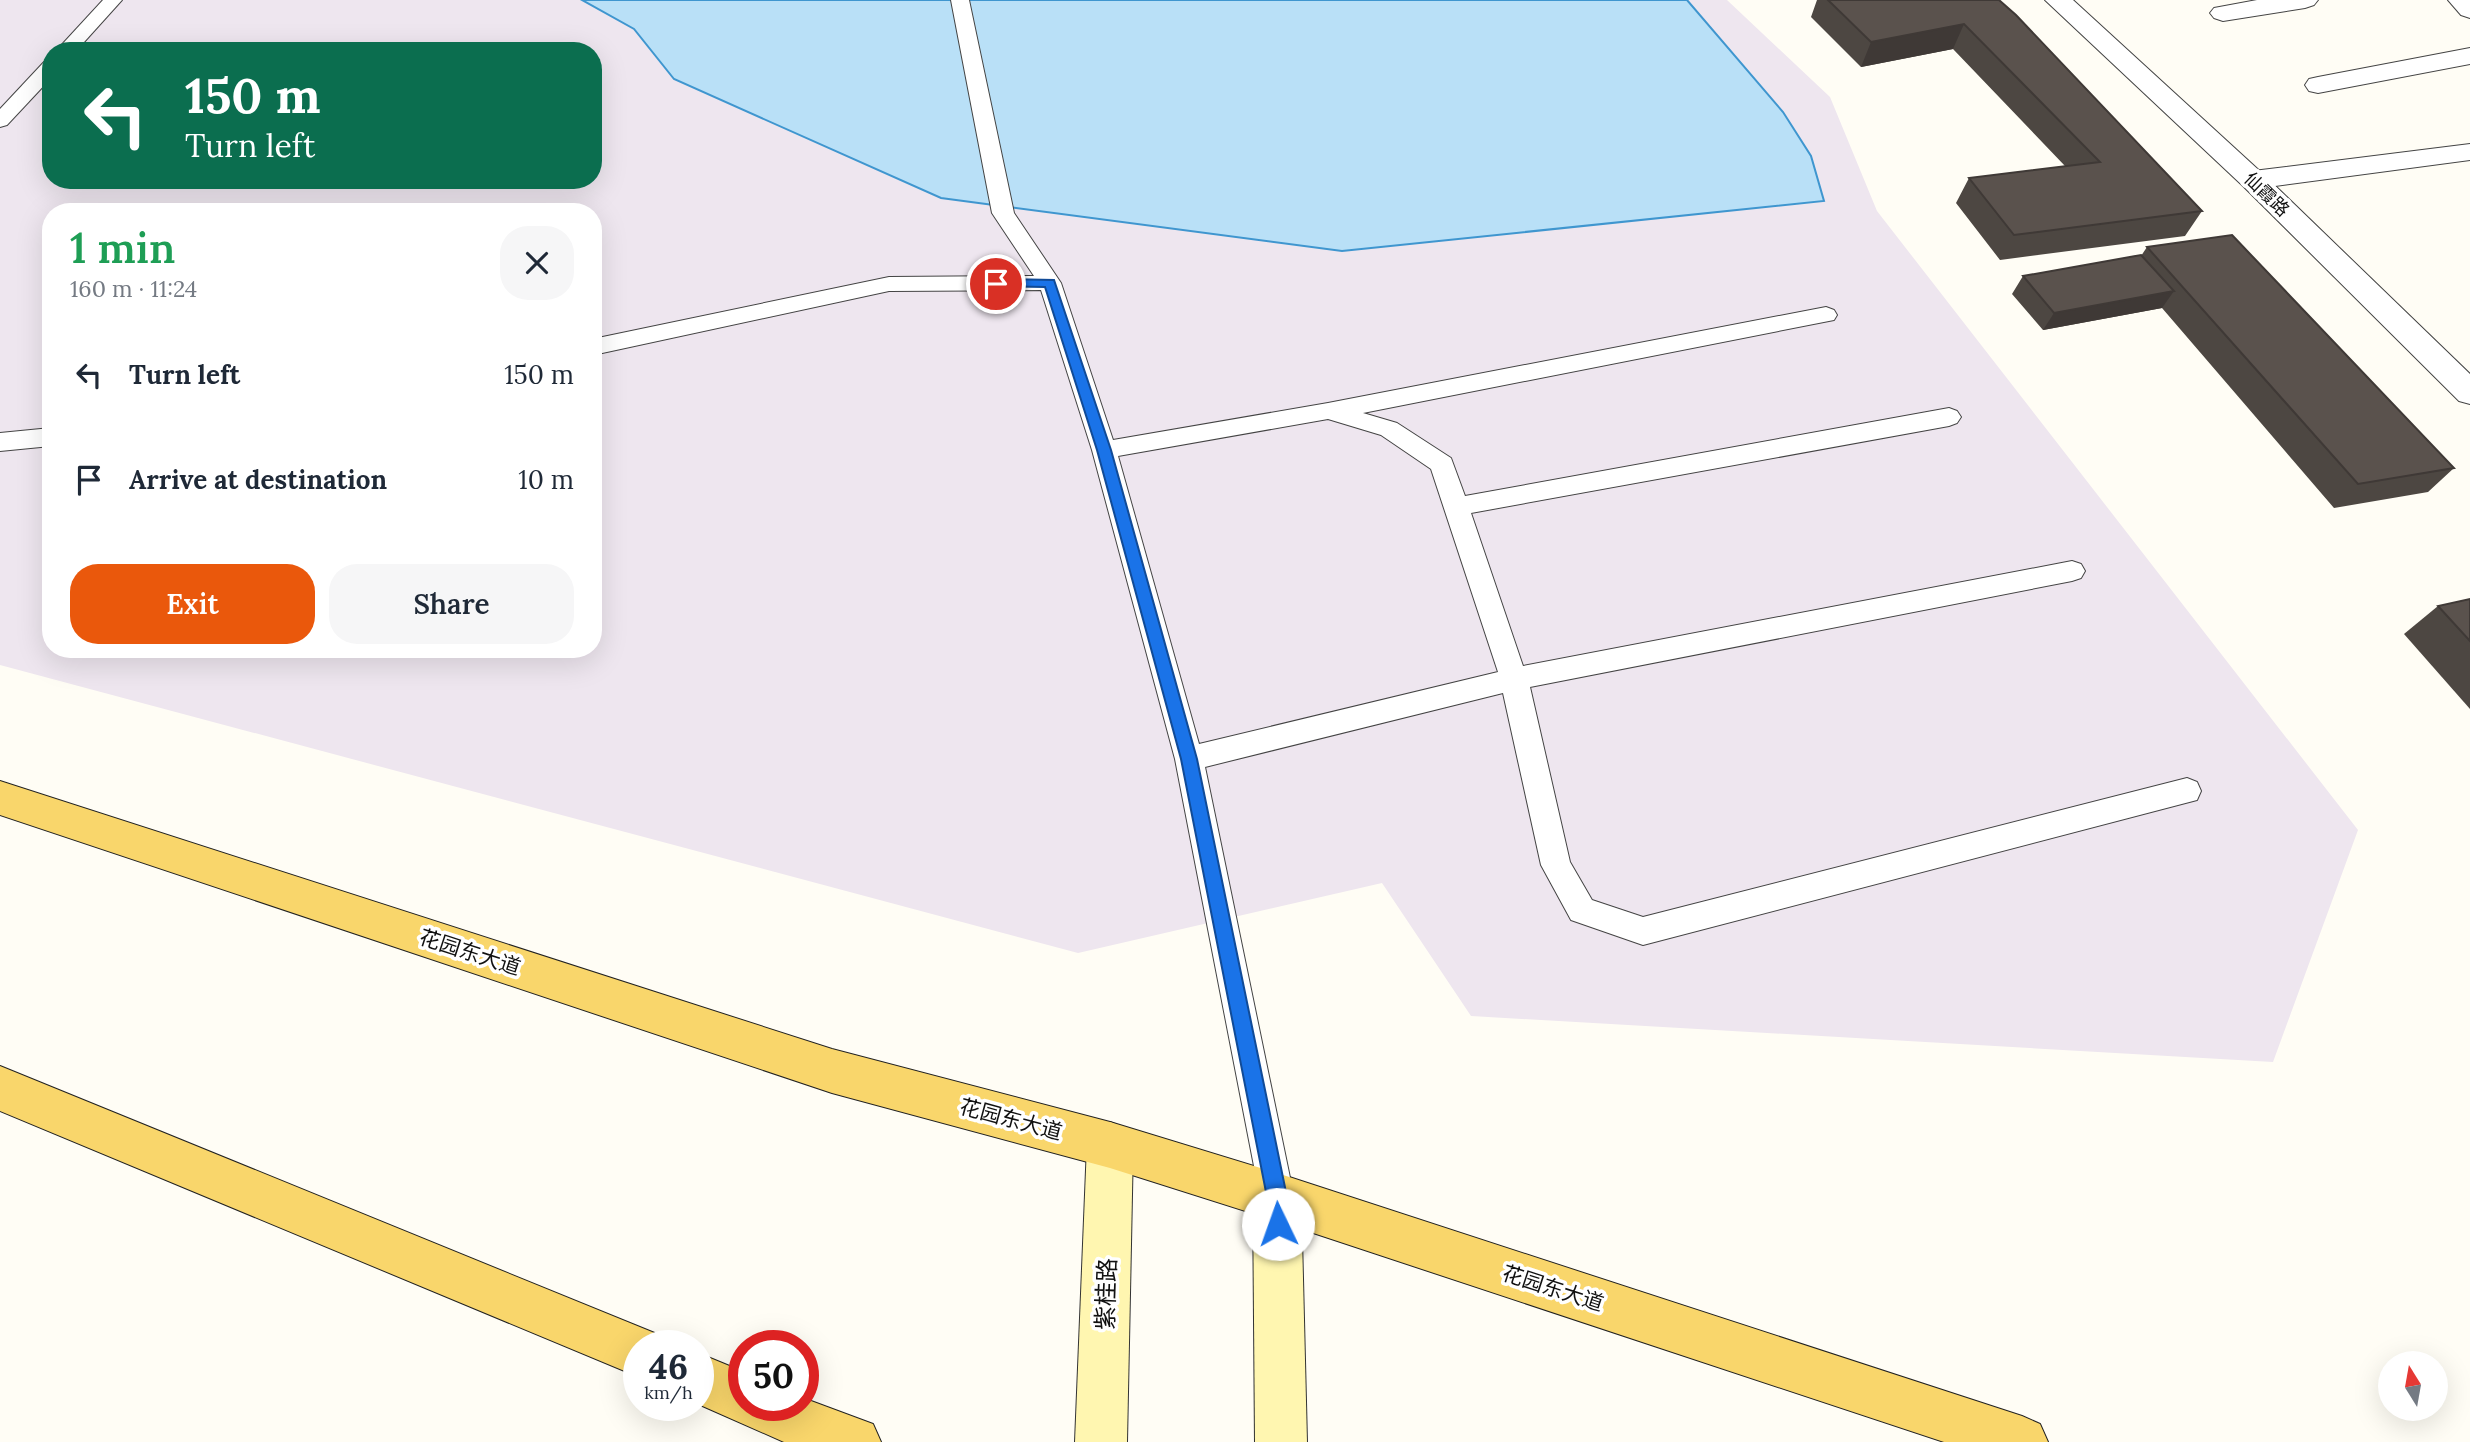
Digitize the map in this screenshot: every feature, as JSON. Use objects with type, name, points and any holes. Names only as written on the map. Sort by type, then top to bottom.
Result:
[{"type":"main road","name":"花园东大道","points":[[0,798],[832,1071],[1110,1146],[1277,1197],[2022,1442]]},
{"type":"main road","points":[[0,1088],[623,1345]]},
{"type":"main road","name":"紫桂路","points":[[1101,1442],[1110,1146]]},
{"type":"main road","points":[[1277,1197],[1281,1442]]},
{"type":"main road","points":[[796,1421],[855,1442]]},
{"type":"street","name":"仙霞路","points":[[2058,0],[2253,180],[2470,393]]},
{"type":"street","points":[[2223,13],[2305,0]]},
{"type":"street","points":[[2461,0],[2470,10]]},
{"type":"street","points":[[2318,85],[2470,56]]},
{"type":"street","points":[[2253,180],[2470,152]]},
{"type":"lane","points":[[73,42],[113,0]]},
{"type":"lane","points":[[960,0],[1003,213],[1050,283],[1104,450],[1189,759],[1277,1197]]},
{"type":"lane","points":[[0,121],[42,75]]},
{"type":"lane","points":[[0,92],[26,92]]},
{"type":"lane","points":[[602,344],[889,284],[1050,283]]},
{"type":"lane","points":[[1104,450],[1328,411],[1826,315]]},
{"type":"lane","points":[[1328,411],[1389,429],[1442,464],[1514,680],[1556,865],[1582,910],[1643,931],[2187,791]]},
{"type":"lane","points":[[1455,507],[1949,417]]},
{"type":"lane","points":[[0,442],[42,439]]},
{"type":"lane","points":[[1189,759],[1514,680],[2072,571]]},
{"type":"shaded area","points":[[0,0],[1727,0],[1830,97],[1877,211],[2358,830],[2273,1062],[1471,1016],[1382,883],[1078,953],[0,665]]},
{"type":"water","points":[[582,0],[1687,0],[1783,112],[1811,156],[1824,201],[1342,251],[941,198],[674,79],[634,29]]},
{"type":"building","points":[[1828,0],[1999,0],[2202,211],[2014,235],[1969,178],[2100,162],[1964,24],[1871,42]]},
{"type":"building","points":[[2232,235],[2454,468],[2358,484],[2147,247]]},
{"type":"building","points":[[2141,255],[2174,291],[2054,313],[2023,276]]},
{"type":"building","points":[[2470,599],[2470,641],[2438,606]]},
{"type":"route","points":[[996,284],[1050,283],[1104,450],[1189,759],[1277,1197],[1278,1224]]}]
